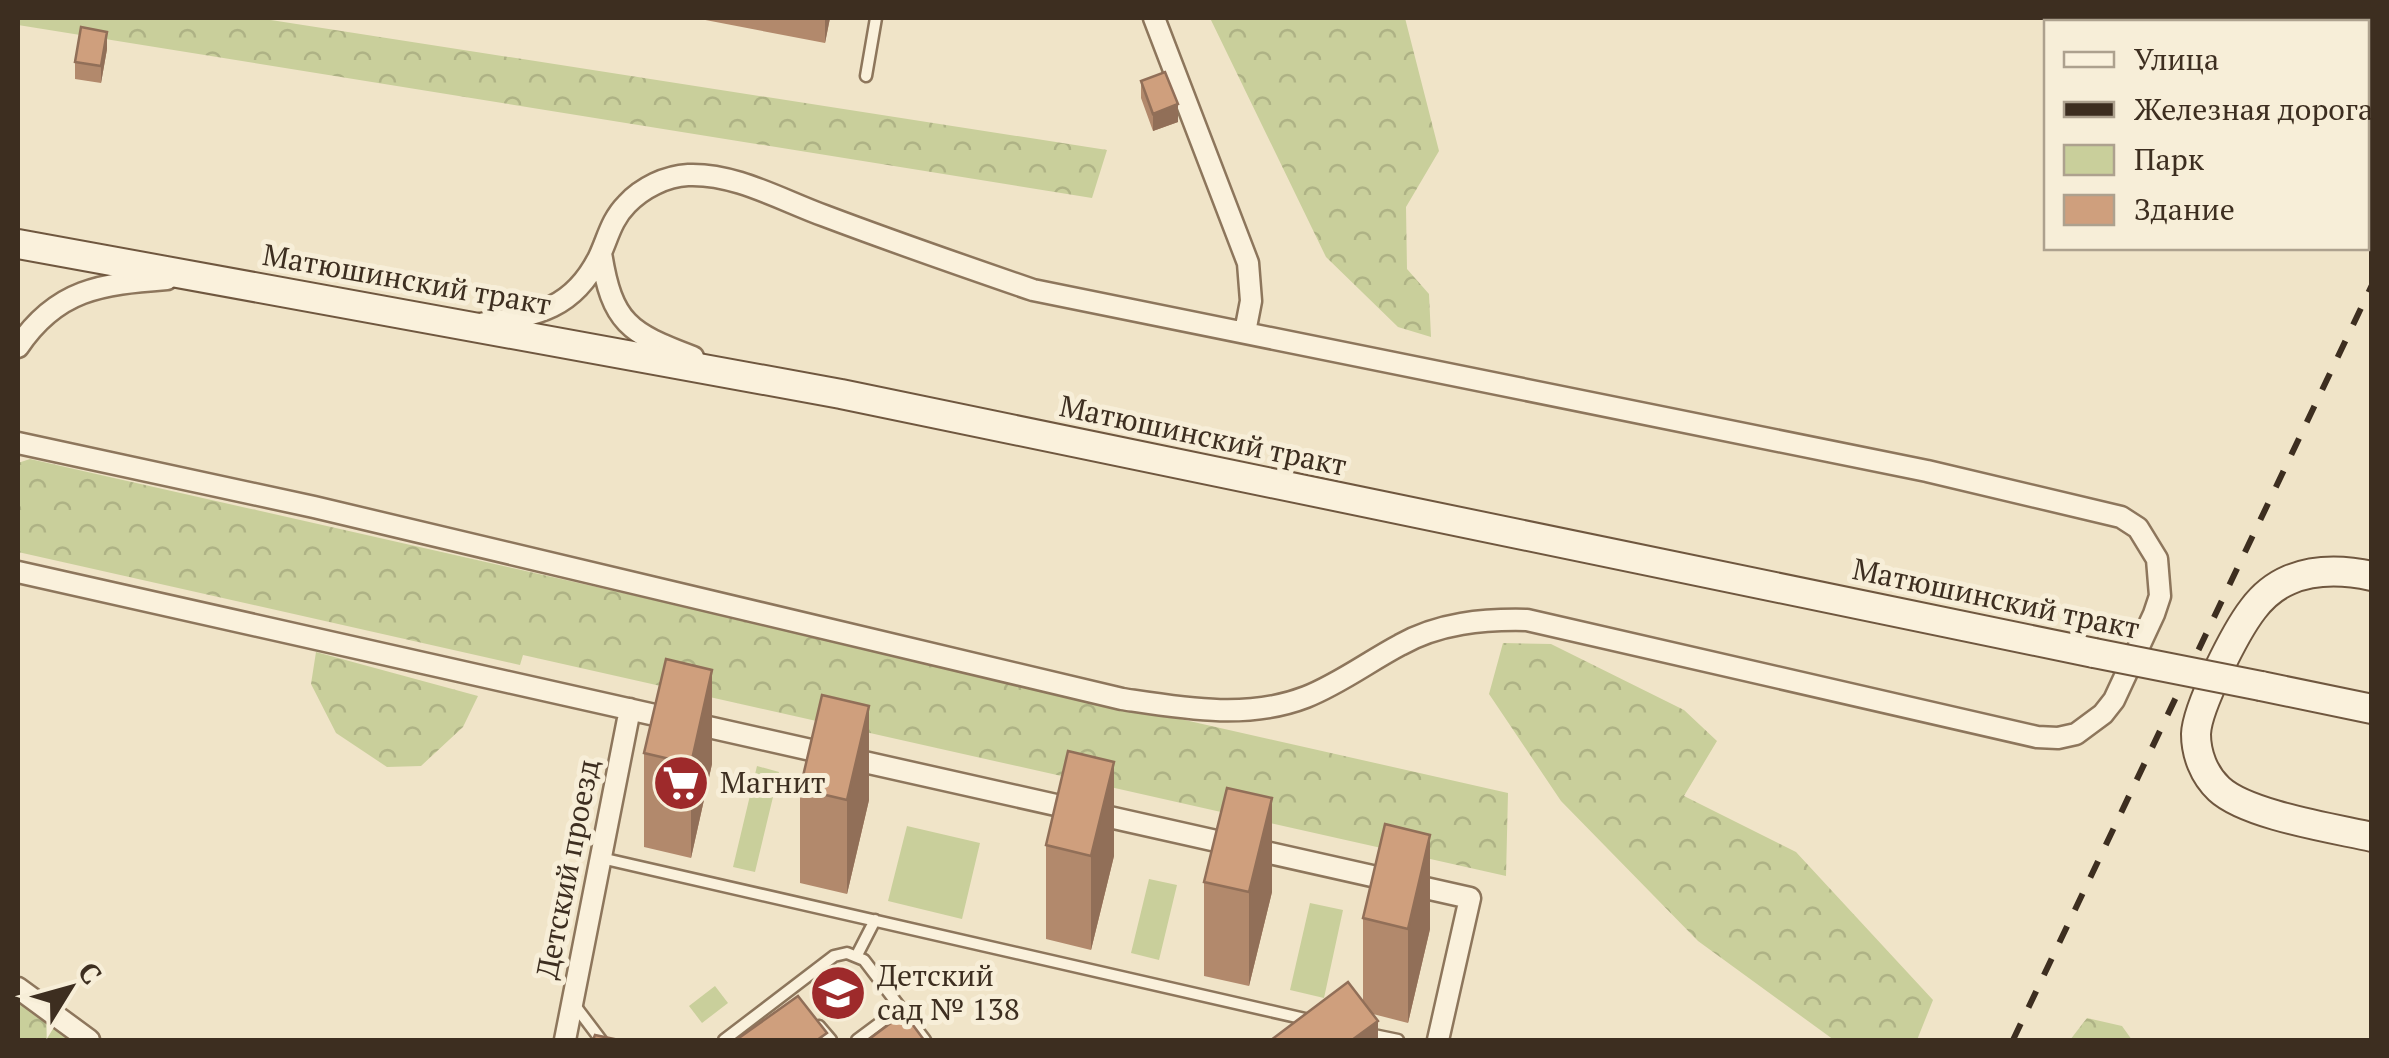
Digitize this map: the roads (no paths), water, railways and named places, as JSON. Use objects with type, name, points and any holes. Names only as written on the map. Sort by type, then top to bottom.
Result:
[{"type":"main road","name":"Матюшинский тракт","points":[[18,244],[736,374],[2372,709]]},
{"type":"main road","points":[[2372,576],[2332,571],[2310,574],[2287,580],[2268,593],[2238,634],[2198,716],[2196,735],[2206,774],[2220,790],[2242,804],[2372,837]]},
{"type":"street","points":[[1154,18],[1248,263],[1251,302],[1245,332]]},
{"type":"street","points":[[18,443],[314,507],[1122,699],[1212,710],[1247,710],[1304,698],[1427,632],[1494,619],[1527,620],[2037,737],[2058,738],[2090,726],[2114,700],[2160,596],[2157,559],[2138,528],[2121,516],[2090,507],[1033,290],[748,186],[710,176],[684,175],[646,188],[616,217],[601,253],[579,287],[552,309],[473,325]]},
{"type":"street","points":[[601,253],[611,300],[634,329],[653,342],[736,374]]},
{"type":"street","points":[[18,348],[42,317],[78,292],[115,283],[202,276]]},
{"type":"street","points":[[18,572],[1470,898],[1438,1040]]},
{"type":"street","name":"Детский проезд","points":[[565,1040],[630,710]]},
{"type":"street","points":[[18,988],[89,1040]]},
{"type":"lane","points":[[866,76],[876,18]]},
{"type":"lane","points":[[601,858],[1327,1024]]},
{"type":"lane","points":[[857,956],[875,920]]},
{"type":"lane","points":[[724,1040],[834,956],[847,953],[857,956],[925,1040]]},
{"type":"lane","points":[[791,990],[800,1002]]},
{"type":"lane","points":[[573,1002],[602,1040]]},
{"type":"lane","points":[[857,1040],[900,1008]]},
{"type":"lane","points":[[809,1014],[832,1040]]},
{"type":"lane","points":[[1362,1032],[1398,1040]]},
{"type":"railway","points":[[2013,1040],[2372,285]]},
{"type":"place","name":"Магнит","points":[[681,783]]},
{"type":"place","name":"Детский сад № 138","points":[[838,993]]}]
